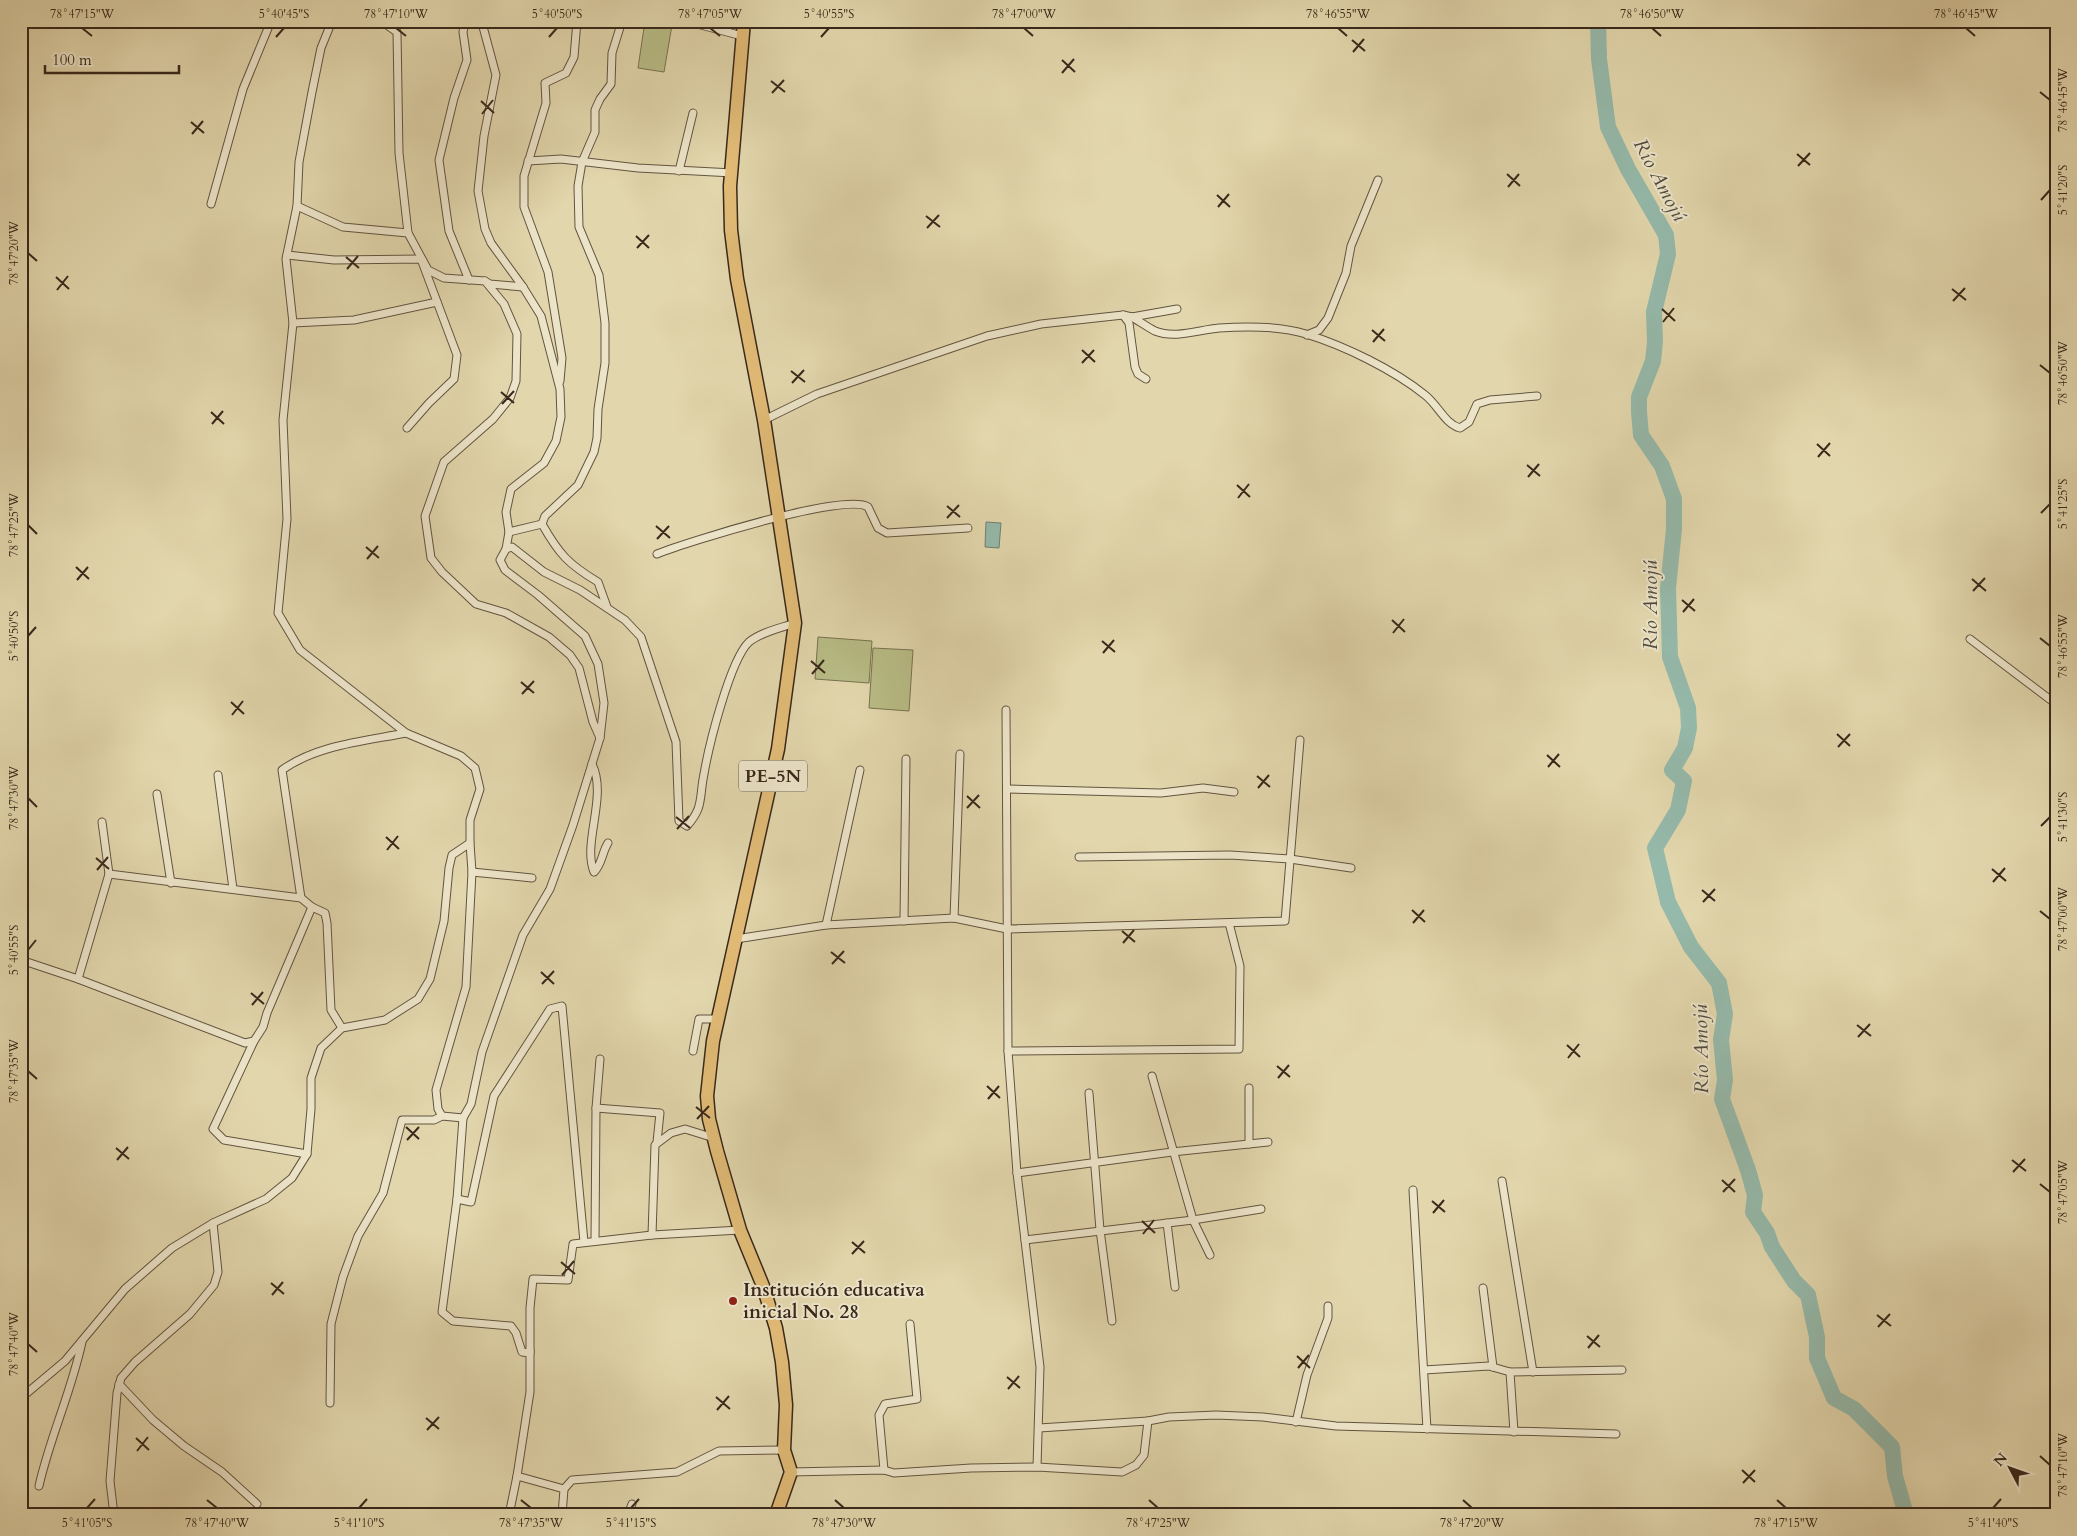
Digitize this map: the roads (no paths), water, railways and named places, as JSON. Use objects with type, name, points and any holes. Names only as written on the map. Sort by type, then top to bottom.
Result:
[{"type":"highway","name":"PE-5N","points":[[744,21],[733,173],[730,186],[731,230],[737,279],[764,420],[795,623],[783,725],[770,792],[718,1020],[709,1068],[708,1096],[709,1118],[740,1230],[763,1286],[776,1328],[786,1405],[784,1450],[791,1472]]},
{"type":"highway","points":[[776,1515],[791,1472]]},
{"type":"street","points":[[211,204],[243,89],[271,21]]},
{"type":"street","points":[[332,21],[321,48],[312,92],[299,162],[297,206],[287,255],[293,324],[283,420],[288,519],[278,613],[300,650],[406,733],[462,756],[475,768],[480,789],[470,820],[472,872],[466,987],[436,1090],[438,1109],[442,1116]]},
{"type":"street","points":[[381,21],[397,32],[399,153],[408,234],[421,259],[428,270],[444,278],[485,281],[490,284],[500,283],[523,287]]},
{"type":"street","points":[[465,21],[463,32],[466,60],[454,98],[440,160],[449,231],[469,280]]},
{"type":"street","points":[[560,21],[577,24],[574,57],[566,73],[545,83],[546,103],[524,176],[524,206],[548,272],[562,358],[561,417],[556,442],[544,463],[511,489],[506,512],[509,532],[506,549],[500,560],[505,570],[538,595],[585,636],[598,664],[604,703],[600,738],[573,825],[550,888],[523,936],[482,1052],[471,1104],[463,1118],[457,1199],[442,1312],[453,1321],[510,1326],[516,1333],[522,1352],[530,1353],[530,1308],[533,1279],[568,1280],[573,1244],[652,1235],[740,1230]]},
{"type":"street","points":[[542,524],[545,516],[560,504],[578,484],[594,452],[597,438],[598,409],[605,363],[605,323],[599,275],[579,227],[578,186],[582,162],[595,132],[595,110],[600,99],[611,84],[612,53],[622,21]]},
{"type":"street","points":[[686,21],[742,36]]},
{"type":"street","points":[[482,23],[496,75],[484,136],[478,190],[485,229],[491,243],[523,287],[541,316],[560,389]]},
{"type":"street","points":[[679,171],[692,113]]},
{"type":"street","points":[[528,161],[554,159],[679,171],[733,173]]},
{"type":"street","points":[[1307,334],[1319,330],[1328,318],[1346,273],[1351,246],[1378,180]]},
{"type":"street","points":[[297,206],[343,227],[408,234]]},
{"type":"street","points":[[287,255],[334,260],[421,259]]},
{"type":"street","points":[[407,428],[429,402],[454,379],[458,355],[421,259]]},
{"type":"street","points":[[485,281],[504,304],[517,334],[516,381],[510,398],[493,419],[444,462],[424,516],[431,558],[442,572],[476,604],[506,613],[540,632],[570,655],[579,668],[593,722],[600,738]]},
{"type":"street","points":[[293,324],[354,320],[437,302]]},
{"type":"street","points":[[1132,317],[1177,309]]},
{"type":"street","points":[[764,420],[817,394],[987,336],[1041,324],[1123,315],[1132,317],[1155,331],[1170,334],[1220,328],[1282,329],[1307,334],[1360,356],[1412,385],[1438,406],[1451,426],[1460,428],[1468,422],[1477,404],[1490,400],[1537,396]]},
{"type":"street","points":[[1123,315],[1129,323],[1135,368],[1138,374],[1146,379]]},
{"type":"street","points":[[657,554],[726,530],[779,519],[800,512],[859,504],[868,507],[878,528],[887,532],[968,528]]},
{"type":"street","points":[[509,532],[542,524]]},
{"type":"street","points":[[542,524],[560,554],[575,568],[598,582],[607,608]]},
{"type":"street","points":[[506,549],[512,546],[544,572],[625,620],[641,637],[676,742],[679,821],[687,826],[699,813],[704,774],[722,706],[739,654],[755,637],[795,623]]},
{"type":"street","points":[[1970,639],[2056,704]]},
{"type":"street","points":[[1006,710],[1008,1051],[1017,1173],[1040,1367],[1036,1467]]},
{"type":"street","points":[[301,898],[282,770],[300,758],[360,741],[406,733]]},
{"type":"street","points":[[736,939],[826,925],[954,918],[1007,929],[1285,921],[1300,740]]},
{"type":"street","points":[[954,918],[960,754]]},
{"type":"street","points":[[904,921],[906,759]]},
{"type":"street","points":[[592,764],[596,773],[598,790],[592,842],[594,872],[598,869],[608,843]]},
{"type":"street","points":[[826,925],[860,770]]},
{"type":"street","points":[[218,775],[233,889]]},
{"type":"street","points":[[1007,789],[1161,793],[1203,788],[1234,792]]},
{"type":"street","points":[[158,794],[171,883]]},
{"type":"street","points":[[78,979],[109,874],[102,822]]},
{"type":"street","points":[[21,1398],[65,1361],[125,1289],[172,1248],[213,1223],[266,1199],[292,1178],[307,1154],[311,1109],[311,1078],[321,1048],[342,1028],[385,1020],[418,999],[430,979],[444,921],[452,855],[470,843]]},
{"type":"street","points":[[1079,856],[1230,855],[1290,859],[1351,868]]},
{"type":"street","points":[[472,872],[532,878]]},
{"type":"street","points":[[109,874],[301,898],[325,914],[331,1010],[342,1028]]},
{"type":"street","points":[[307,1154],[224,1140],[213,1129],[254,1041],[263,1028],[267,1013],[312,907]]},
{"type":"street","points":[[1008,1051],[1239,1048],[1240,966],[1229,923]]},
{"type":"street","points":[[21,960],[78,979],[245,1043],[254,1041]]},
{"type":"street","points":[[457,1199],[471,1202],[494,1096],[550,1009],[562,1006],[584,1242]]},
{"type":"street","points":[[693,1052],[699,1019],[718,1020]]},
{"type":"street","points":[[595,1241],[596,1108],[600,1059]]},
{"type":"street","points":[[1152,1076],[1192,1220],[1210,1255]]},
{"type":"street","points":[[1249,1088],[1249,1144]]},
{"type":"street","points":[[1089,1093],[1100,1230],[1112,1321]]},
{"type":"street","points":[[596,1108],[660,1113],[657,1142],[654,1150],[652,1235]]},
{"type":"street","points":[[330,1403],[331,1324],[342,1277],[358,1236],[383,1193],[402,1120],[434,1120],[442,1116],[463,1118]]},
{"type":"street","points":[[657,1142],[685,1129],[714,1138]]},
{"type":"street","points":[[1017,1173],[1172,1152],[1268,1142]]},
{"type":"street","points":[[1502,1181],[1533,1372]]},
{"type":"street","points":[[1414,1190],[1427,1429]]},
{"type":"street","points":[[1025,1240],[1192,1220],[1260,1209]]},
{"type":"street","points":[[114,1515],[110,1481],[117,1393],[121,1378],[135,1362],[190,1314],[214,1285],[218,1272],[213,1223]]},
{"type":"street","points":[[1167,1223],[1175,1287]]},
{"type":"street","points":[[1483,1288],[1493,1368]]},
{"type":"street","points":[[1296,1422],[1307,1375],[1328,1318],[1328,1306]]},
{"type":"street","points":[[509,1515],[530,1392],[530,1308]]},
{"type":"street","points":[[884,1470],[879,1415],[885,1404],[917,1399],[910,1324]]},
{"type":"street","points":[[39,1486],[46,1452],[74,1378],[82,1340]]},
{"type":"street","points":[[1424,1370],[1493,1368],[1510,1372],[1533,1372],[1622,1370]]},
{"type":"street","points":[[1510,1372],[1514,1432]]},
{"type":"street","points":[[119,1384],[153,1420],[184,1446],[222,1472],[257,1504]]},
{"type":"street","points":[[1039,1428],[1216,1415],[1263,1417],[1336,1426],[1616,1434]]},
{"type":"street","points":[[791,1472],[884,1470],[894,1473],[971,1468],[1036,1467],[1122,1472],[1136,1465],[1144,1455],[1148,1421]]},
{"type":"street","points":[[562,1515],[564,1489],[572,1480],[677,1472],[718,1451],[784,1450]]},
{"type":"street","points":[[517,1476],[564,1489]]},
{"type":"street","points":[[628,1515],[632,1504]]},
{"type":"waterway","name":"Río Amojú","points":[[1598,21],[1599,59],[1608,127],[1628,169],[1666,235],[1668,254],[1654,312],[1655,342],[1653,361],[1639,397],[1639,412],[1641,435],[1662,466],[1674,499],[1674,529],[1668,588],[1670,657],[1688,708],[1689,728],[1685,748],[1672,770],[1684,781],[1678,810],[1655,848],[1668,902],[1691,947],[1719,983],[1725,1014],[1721,1040],[1725,1080],[1722,1099],[1748,1170],[1755,1195],[1753,1212],[1767,1233],[1772,1247],[1794,1281],[1808,1295],[1817,1337],[1817,1358],[1834,1398],[1854,1409],[1892,1447],[1895,1476],[1906,1515]]},
{"type":"place","name":"Institución educativa inicial No. 28","points":[[733,1301]]}]
